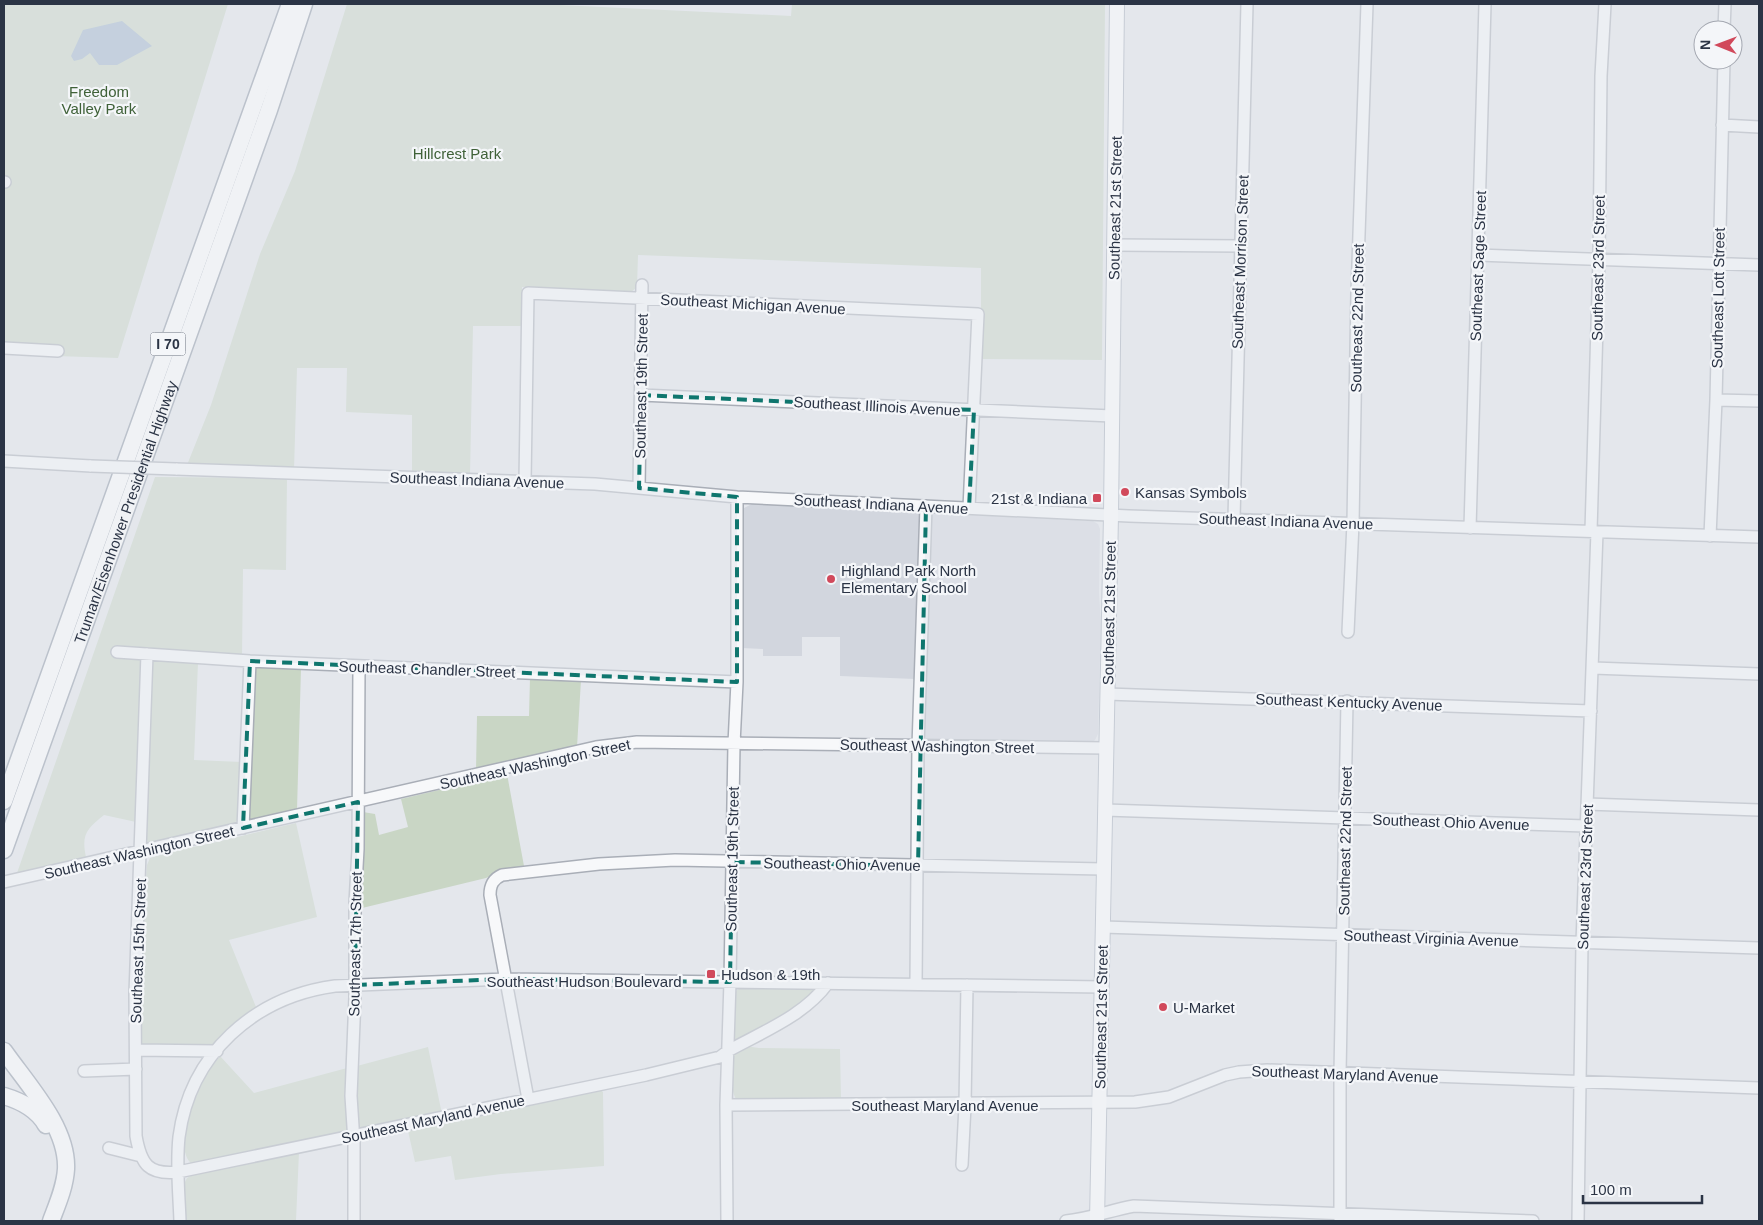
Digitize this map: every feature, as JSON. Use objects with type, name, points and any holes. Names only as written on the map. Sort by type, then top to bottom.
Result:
[{"type":"highway","name":"Truman/Eisenhower Presidential Highway","points":[[4,802],[290,4]]},
{"type":"highway","name":"Truman/Eisenhower Presidential Highway","points":[[4,850],[269,110],[304,4]]},
{"type":"highway","points":[[269,110],[294,53],[312,4]]},
{"type":"highway","points":[[4,1051],[48,1112],[63,1143],[66,1170],[64,1183],[51,1221]]},
{"type":"highway","points":[[4,1096],[35,1112],[47,1126],[57,1147],[59,1160],[57,1178],[44,1221]]},
{"type":"main road","name":"Southeast 21st Street","points":[[1098,1218],[1111,515],[1117,4]]},
{"type":"street","name":"Southeast Morrison Street","points":[[1234,520],[1248,4]]},
{"type":"street","name":"Southeast 22nd Street","points":[[1348,632],[1353,523],[1357,292],[1367,4]]},
{"type":"street","name":"Southeast Sage Street","points":[[1470,528],[1486,4]]},
{"type":"street","name":"Southeast 23rd Street","points":[[1578,1221],[1582,943],[1593,668],[1601,76],[1605,4]]},
{"type":"street","points":[[1724,20],[1725,4]]},
{"type":"street","name":"Southeast Lott Street","points":[[1710,536],[1716,400],[1724,70]]},
{"type":"street","points":[[1722,126],[1759,127]]},
{"type":"street","points":[[1114,245],[1241,246]]},
{"type":"street","points":[[1478,255],[1759,265]]},
{"type":"street","name":"Southeast 19th Street","points":[[639,488],[642,285]]},
{"type":"street","name":"Southeast Michigan Avenue","points":[[525,481],[528,293],[978,314],[974,410]]},
{"type":"street","points":[[4,348],[58,351]]},
{"type":"street","name":"Southeast Illinois Avenue","points":[[641,395],[1112,416]]},
{"type":"street","points":[[1716,400],[1759,401]]},
{"type":"street","points":[[969,508],[974,410]]},
{"type":"street","name":"Southeast Indiana Avenue","points":[[4,461],[91,466],[595,484],[737,497],[1111,515],[1759,538]]},
{"type":"street","name":"Southeast 19th Street","points":[[727,1221],[726,1106],[737,682],[737,497]]},
{"type":"street","points":[[916,984],[918,747],[926,506]]},
{"type":"street","name":"Southeast Chandler Street","points":[[117,652],[250,662],[737,682]]},
{"type":"street","name":"Southeast 15th Street","points":[[141,1156],[136,1136],[135,994],[147,654]]},
{"type":"street","points":[[243,828],[250,662]]},
{"type":"street","name":"Southeast 17th Street","points":[[354,1221],[354,1136],[351,1096],[355,985],[359,666]]},
{"type":"street","points":[[1593,668],[1759,674]]},
{"type":"street","name":"Southeast Kentucky Avenue","points":[[1107,694],[1591,711]]},
{"type":"street","name":"Southeast 22nd Street","points":[[1340,1218],[1340,1073],[1347,702]]},
{"type":"street","name":"Southeast Washington Street","points":[[4,882],[619,744],[637,742],[1106,748]]},
{"type":"street","points":[[1587,804],[1759,810]]},
{"type":"street","name":"Southeast Ohio Avenue","points":[[1105,810],[1586,826]]},
{"type":"street","name":"Southeast Ohio Avenue","points":[[505,979],[490,895],[493,881],[502,875],[599,864],[675,860],[1103,869]]},
{"type":"street","name":"Southeast Virginia Avenue","points":[[1103,927],[1759,948]]},
{"type":"street","points":[[505,979],[528,1099]]},
{"type":"street","name":"Southeast Hudson Boulevard","points":[[178,1172],[179,1137],[187,1103],[201,1072],[240,1026],[254,1015],[300,992],[317,988],[505,979],[1102,987]]},
{"type":"street","name":"Southeast Maryland Avenue","points":[[141,1156],[152,1169],[158,1172],[164,1174],[178,1172],[646,1075],[720,1057],[799,1012],[819,995],[828,983]]},
{"type":"street","points":[[962,1165],[967,985]]},
{"type":"street","points":[[136,1050],[217,1051]]},
{"type":"street","points":[[84,1071],[136,1069]]},
{"type":"street","name":"Southeast Maryland Avenue","points":[[726,1106],[1099,1104],[1153,1100],[1174,1095],[1213,1079],[1239,1072],[1267,1070],[1759,1088]]},
{"type":"street","points":[[108,1148],[141,1156]]},
{"type":"street","points":[[178,1172],[180,1221]]},
{"type":"street","points":[[1066,1221],[1098,1218],[1134,1206],[1340,1218],[1533,1221]]},
{"type":"highlighted area","points":[[641,395],[974,410],[969,508],[926,506],[918,866],[732,862],[730,982],[505,979],[355,985],[358,802],[243,828],[250,661],[737,682],[737,497],[639,488]]},
{"type":"shaded area","name":"Highland Park North Elementary School","points":[[752,504],[915,512],[923,517],[915,679],[840,676],[840,637],[802,637],[802,656],[763,656],[763,649],[742,648],[742,514],[744,508]]},
{"type":"shaded area","points":[[932,514],[1093,521],[1098,524],[1100,529],[1099,593],[1101,623],[1098,734],[1091,743],[925,741],[923,737],[930,519]]},
{"type":"green space","name":"Freedom Valley Park","points":[[4,4],[228,4],[118,358],[55,356],[4,343]]},
{"type":"green space","name":"Hillcrest Park","points":[[347,4],[539,4],[791,16],[792,4],[1105,4],[1102,360],[981,359],[981,268],[638,255],[637,287],[630,293],[522,287],[522,326],[473,326],[470,476],[412,474],[412,415],[346,412],[347,368],[297,368],[294,470],[187,465],[211,405],[260,254],[295,171]]},
{"type":"green space","points":[[155,477],[287,478],[286,570],[243,569],[242,658],[143,649],[136,822],[104,815],[93,824],[85,837],[86,857],[16,876]]},
{"type":"green space","points":[[154,659],[198,663],[194,760],[242,762],[237,820],[234,824],[150,845],[146,842],[146,836],[152,664]]},
{"type":"green space","points":[[260,665],[301,668],[297,810],[252,821],[248,819],[255,669]]},
{"type":"green space","points":[[530,678],[581,680],[577,747],[476,770],[477,716],[529,716]]},
{"type":"green space","points":[[507,774],[524,866],[504,870],[486,878],[358,909],[363,812],[375,814],[379,835],[408,827],[401,799]]},
{"type":"green space","points":[[296,823],[317,917],[229,940],[256,1007],[239,1019],[212,1047],[142,1045],[139,1039],[144,906],[147,865],[150,858]]},
{"type":"green space","points":[[742,988],[816,990],[803,1005],[735,1042],[732,1039],[734,994]]},
{"type":"green space","points":[[745,1046],[759,1048],[840,1049],[841,1100],[742,1101],[736,1099],[732,1083],[732,1055]]},
{"type":"green space","points":[[428,1047],[442,1114],[362,1131],[358,1128],[357,1066]]},
{"type":"green space","points":[[220,1056],[254,1093],[347,1068],[345,1102],[348,1127],[346,1133],[192,1164],[186,1157],[184,1146],[188,1121],[202,1084]]},
{"type":"green space","points":[[599,1089],[603,1092],[604,1166],[501,1174],[455,1180],[451,1156],[415,1162],[408,1131]]},
{"type":"green space","points":[[299,1152],[296,1221],[185,1221],[184,1184],[187,1178],[194,1174]]},
{"type":"water","points":[[122,21],[152,46],[117,65],[99,65],[90,53],[82,59],[74,61],[71,56],[83,30]]},
{"type":"place","name":"Kansas Symbols","points":[[1125,492]]},
{"type":"place","name":"21st & Indiana","points":[[1097,498]]},
{"type":"place","name":"Highland Park North Elementary School","points":[[831,579]]},
{"type":"place","name":"Hudson & 19th","points":[[711,974]]},
{"type":"place","name":"U-Market","points":[[1163,1007]]}]
